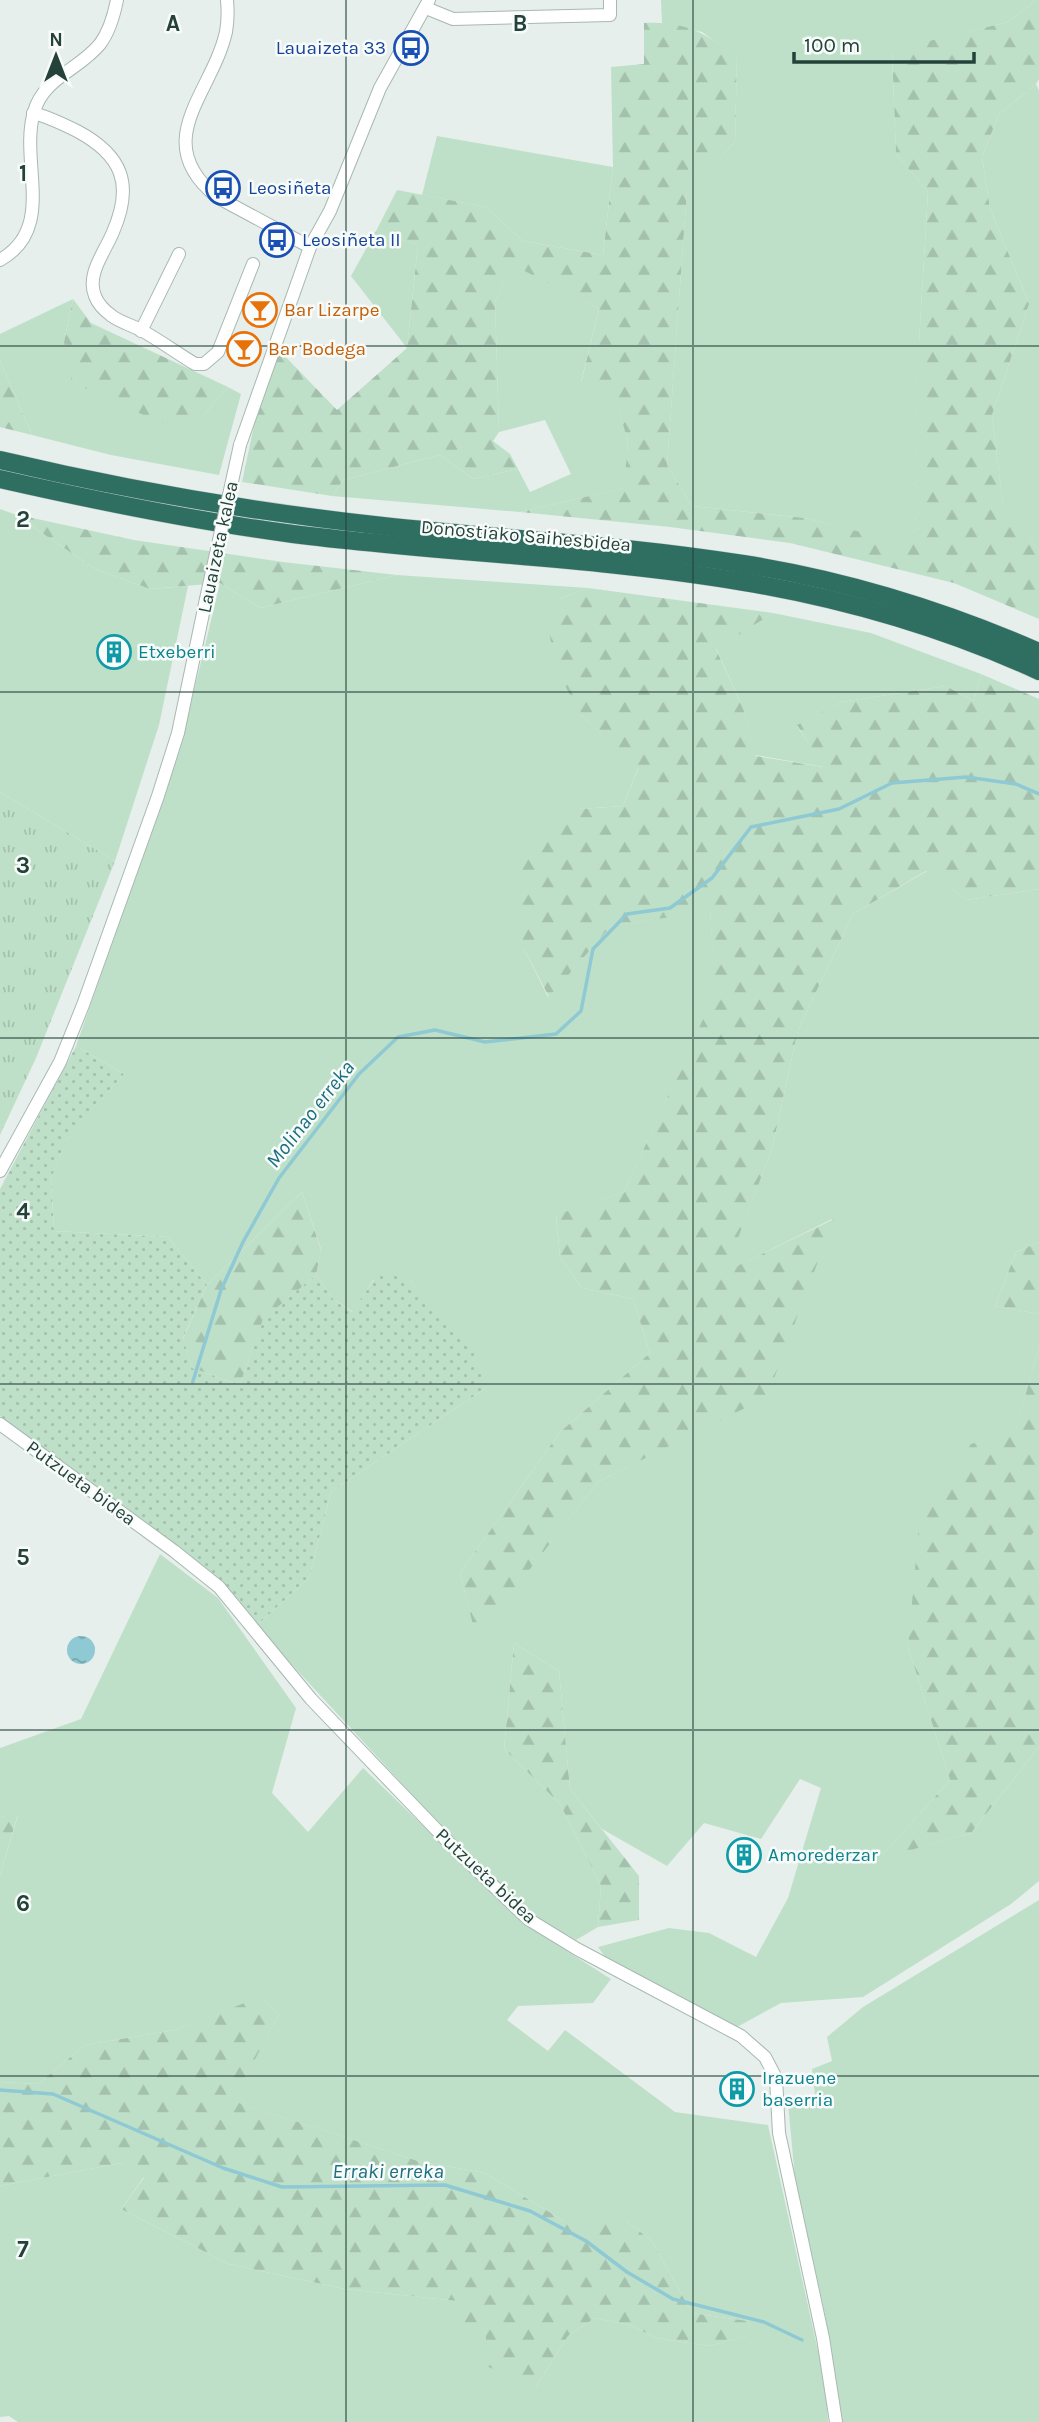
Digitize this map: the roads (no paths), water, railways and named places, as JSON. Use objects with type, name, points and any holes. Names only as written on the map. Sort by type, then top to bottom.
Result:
[{"type":"highway","name":"Donostiako Saihesbidea","points":[[0,460],[130,489],[295,516],[746,564],[826,580],[886,596],[936,612],[1039,652]]},
{"type":"highway","name":"Donostiako Saihesbidea","points":[[0,479],[172,515],[294,534],[650,569],[754,584],[882,613],[983,647],[1039,671]]},
{"type":"street","points":[[110,0],[110,24]]},
{"type":"street","points":[[0,260],[18,246],[32,220],[30,132],[33,113],[46,89],[99,46],[110,24],[117,0]]},
{"type":"street","points":[[227,0],[226,33],[187,125],[185,139],[189,160],[204,186],[217,197],[310,247]]},
{"type":"street","name":"Lauaizeta kalea","points":[[0,1171],[60,1062],[158,796],[178,733],[240,445],[310,247],[330,211],[380,88],[427,4],[434,13],[453,19],[610,15],[610,0]]},
{"type":"street","points":[[33,113],[48,117],[96,141],[115,161],[123,192],[120,212],[93,273],[92,286],[96,299],[113,317],[195,364],[204,364],[218,352],[253,264]]},
{"type":"street","points":[[141,331],[179,254]]},
{"type":"street","name":"Putzueta bidea","points":[[0,1424],[219,1587],[311,1699],[454,1848],[528,1919],[578,1949],[741,2036],[765,2057],[776,2078],[779,2133],[823,2338],[836,2422]]},
{"type":"water","points":[[81,1636],[91,1640],[95,1650],[91,1660],[81,1664],[71,1660],[67,1650],[71,1640]]},
{"type":"waterway","name":"Molinao erreka","points":[[193,1381],[221,1290],[243,1242],[279,1178],[359,1074],[398,1037],[435,1030],[485,1042],[556,1034],[581,1011],[593,949],[627,914],[670,908],[712,878],[751,827],[839,809],[892,783],[966,777],[1016,784],[1039,794]]},
{"type":"waterway","name":"Erraki erreka","points":[[0,2090],[53,2094],[223,2168],[282,2187],[445,2185],[530,2211],[586,2241],[627,2272],[673,2299],[764,2322],[802,2340]]},
{"type":"place","name":"Lauaizeta 33","points":[[411,48]]},
{"type":"place","name":"Leosiñeta","points":[[223,188]]},
{"type":"place","name":"Leosiñeta II","points":[[277,240]]},
{"type":"place","name":"Bar Lizarpe","points":[[260,310]]},
{"type":"place","name":"Bar Bodega","points":[[244,349]]},
{"type":"place","name":"Etxeberri","points":[[114,652]]},
{"type":"place","name":"Amorederzar","points":[[744,1855]]},
{"type":"place","name":"Irazuene baserria","points":[[737,2089]]}]
